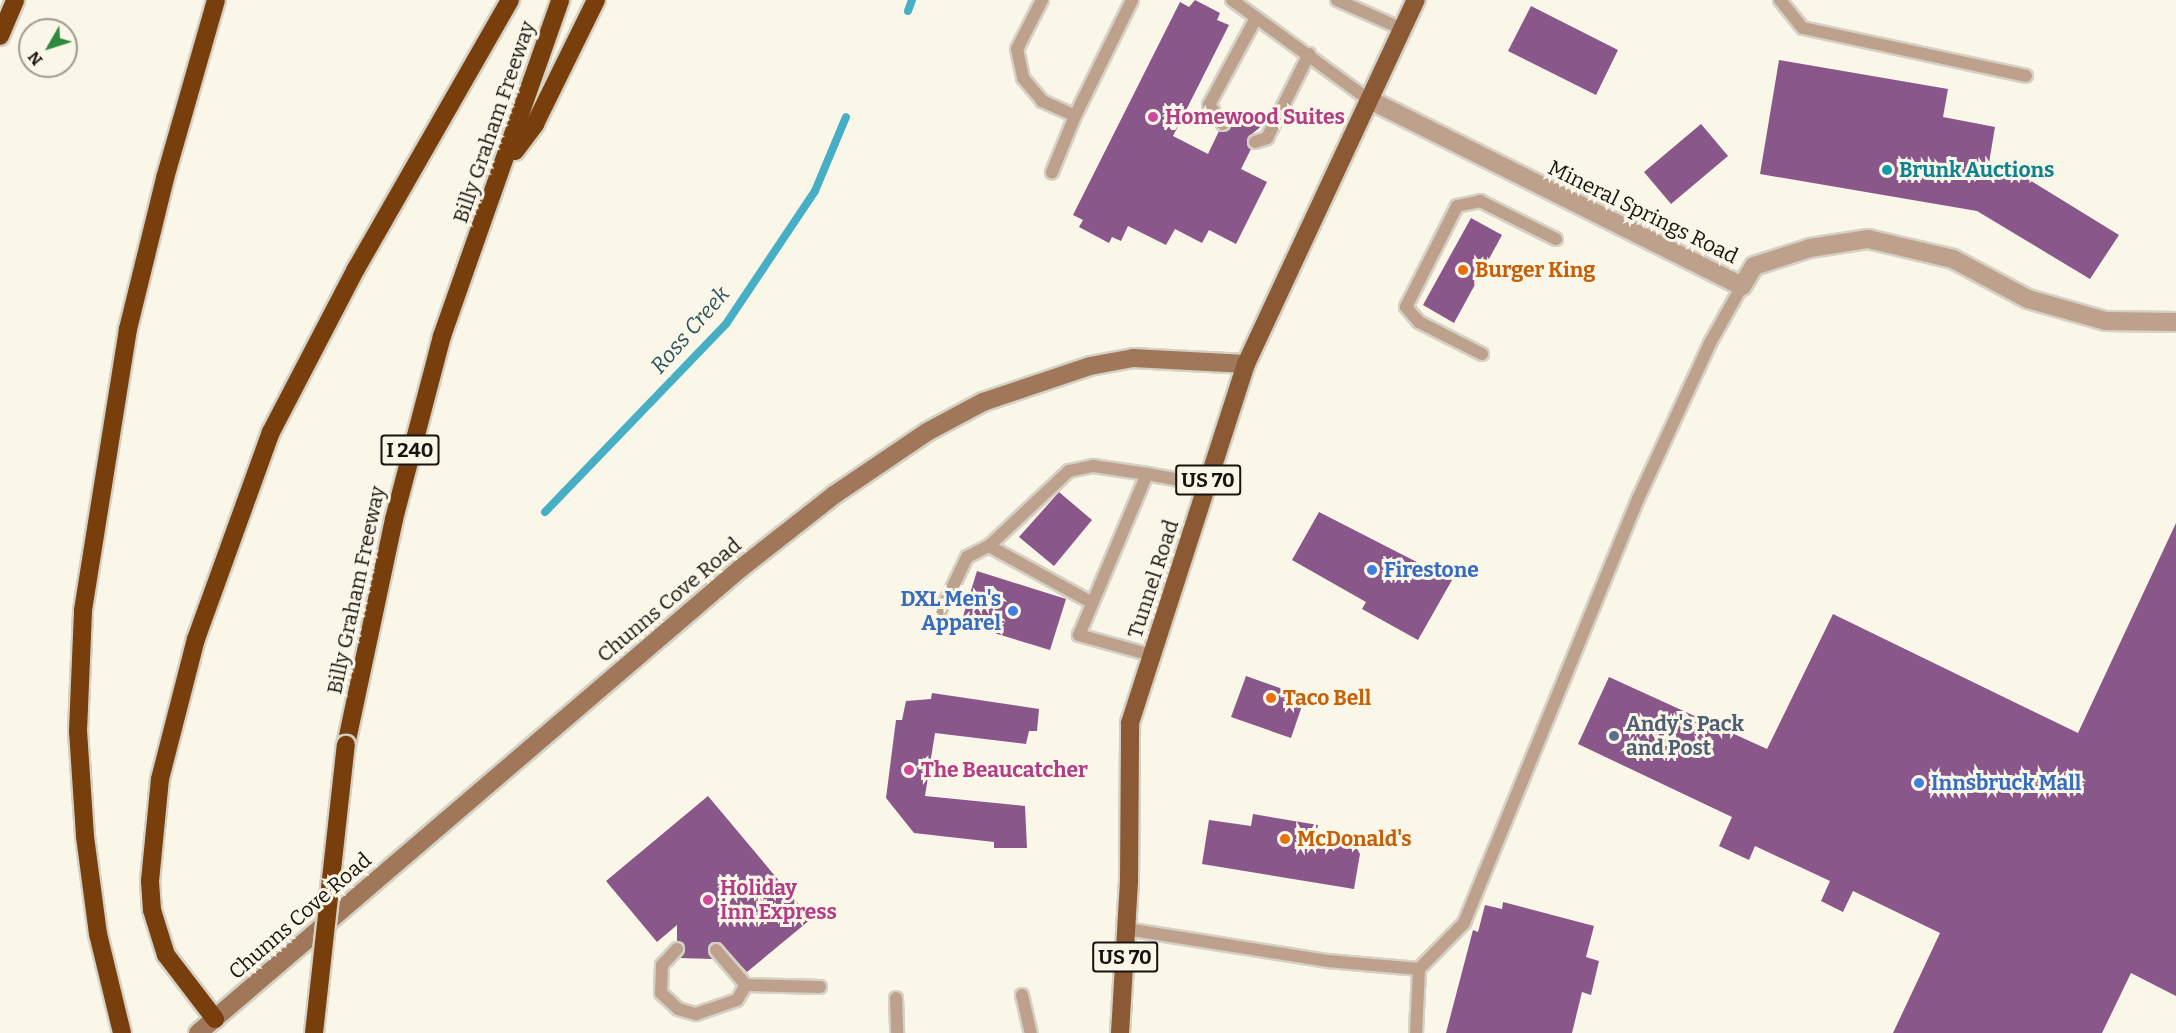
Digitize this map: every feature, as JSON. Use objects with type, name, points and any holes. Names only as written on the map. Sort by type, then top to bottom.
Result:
[{"type":"highway","points":[[0,36],[15,0]]},
{"type":"highway","points":[[122,1033],[98,934],[84,837],[78,731],[83,610],[128,329],[165,178],[216,0]]},
{"type":"highway","points":[[215,1019],[166,955],[151,900],[152,839],[160,779],[196,639],[271,432],[356,269],[510,0]]},
{"type":"highway","name":"Billy Graham Freeway","points":[[314,1033],[346,745],[416,428],[442,336],[505,164],[560,0]]},
{"type":"highway","points":[[505,164],[535,124],[596,0]]},
{"type":"main road","name":"Tunnel Road","points":[[1120,1033],[1126,929],[1130,723],[1246,364],[1416,0]]},
{"type":"main road","name":"Chunns Cove Road","points":[[198,1033],[741,568],[834,495],[927,432],[983,402],[1090,366],[1133,358],[1246,364]]},
{"type":"street","name":"Mineral Springs Road","points":[[1368,99],[1742,286],[1754,266],[1810,248],[1868,239],[1953,259],[2028,299],[2106,321],[2176,322]]},
{"type":"lane","points":[[1042,0],[1017,49],[1023,78],[1042,101],[1075,116]]},
{"type":"lane","points":[[1052,172],[1075,116],[1132,0]]},
{"type":"lane","points":[[1232,0],[1254,20],[1308,54],[1368,99]]},
{"type":"lane","points":[[1780,0],[1803,28],[2026,76]]},
{"type":"lane","points":[[1343,1],[1402,29]]},
{"type":"lane","points":[[1223,124],[1209,105],[1254,20]]},
{"type":"lane","points":[[1255,142],[1267,138],[1278,121],[1308,54]]},
{"type":"lane","points":[[1482,354],[1419,322],[1406,307],[1457,206],[1479,201],[1556,238]]},
{"type":"lane","points":[[1416,1033],[1419,969],[1464,923],[1638,499],[1710,343],[1742,286]]},
{"type":"lane","points":[[942,609],[968,557],[989,546],[1069,471],[1092,466],[1207,485]]},
{"type":"lane","points":[[1147,474],[1079,635],[1151,655]]},
{"type":"lane","points":[[989,546],[1091,602]]},
{"type":"lane","points":[[1126,929],[1328,961],[1419,969]]},
{"type":"lane","points":[[677,949],[662,965],[658,980],[661,993],[678,1009],[696,1014],[719,1009],[737,1000],[746,985]]},
{"type":"lane","points":[[716,950],[746,985],[820,987]]},
{"type":"lane","points":[[1022,995],[1031,1033]]},
{"type":"lane","points":[[896,998],[897,1033]]},
{"type":"building","name":"Homewood Suites","points":[[1195,0],[1220,13],[1217,20],[1229,25],[1173,136],[1208,154],[1219,131],[1230,128],[1230,109],[1263,125],[1248,137],[1251,149],[1241,169],[1267,182],[1236,244],[1209,230],[1202,243],[1175,229],[1166,245],[1128,226],[1121,241],[1112,237],[1109,243],[1079,227],[1083,220],[1073,215],[1180,2],[1189,7]]},
{"type":"building","points":[[1531,6],[1618,50],[1596,95],[1508,51]]},
{"type":"building","name":"Brunk Auctions","points":[[1779,60],[1948,89],[1943,117],[1995,127],[1989,163],[2007,166],[2119,235],[2090,279],[1977,211],[1760,174]]},
{"type":"building","points":[[1701,124],[1728,156],[1671,204],[1644,172]]},
{"type":"building","name":"Burger King","points":[[1471,218],[1502,235],[1454,323],[1423,305]]},
{"type":"building","points":[[1059,492],[1092,520],[1054,566],[1019,537]]},
{"type":"building","name":"Firestone","points":[[1319,512],[1452,580],[1418,640],[1362,609],[1366,602],[1292,560]]},
{"type":"building","name":"Innsbruck Mall","points":[[2176,523],[2176,996],[2131,973],[2102,1033],[1893,1033],[1940,933],[1853,891],[1843,912],[1821,901],[1830,881],[1755,846],[1749,860],[1719,846],[1732,817],[1578,744],[1609,677],[1767,749],[1833,614],[2078,733]]},
{"type":"building","name":"DXL Men's Apparel","points":[[977,571],[1066,599],[1050,650],[961,623]]},
{"type":"building","points":[[1246,676],[1305,697],[1291,738],[1231,717]]},
{"type":"building","name":"The Beaucatcher","points":[[932,693],[1039,709],[1037,731],[1029,731],[1026,744],[935,733],[925,796],[1025,806],[1027,848],[994,848],[994,842],[914,833],[886,798],[896,720],[902,720],[906,701],[931,699]]},
{"type":"building","name":"Holiday Inn Express","points":[[708,796],[811,919],[747,972],[718,942],[708,948],[713,959],[679,958],[685,947],[677,941],[677,925],[657,942],[606,881]]},
{"type":"building","points":[[1253,814],[1318,825],[1316,835],[1362,842],[1354,889],[1202,864],[1209,820],[1251,826]]},
{"type":"building","points":[[1503,902],[1594,926],[1586,957],[1599,961],[1591,995],[1582,992],[1572,1033],[1446,1033],[1473,930],[1478,932],[1485,905],[1502,909]]},
{"type":"waterway","name":"Ross Creek","points":[[908,11],[912,0]]},
{"type":"waterway","name":"Ross Creek","points":[[545,512],[726,324],[815,191],[846,117]]},
{"type":"place","name":"Homewood Suites","points":[[1153,117]]},
{"type":"place","name":"Brunk Auctions","points":[[1887,170]]},
{"type":"place","name":"Burger King","points":[[1463,270]]},
{"type":"place","name":"Firestone","points":[[1372,570]]},
{"type":"place","name":"DXL Men's Apparel","points":[[1013,611]]},
{"type":"place","name":"Taco Bell","points":[[1271,698]]},
{"type":"place","name":"Andy's Pack and Post","points":[[1614,736]]},
{"type":"place","name":"The Beaucatcher","points":[[909,770]]},
{"type":"place","name":"Innsbruck Mall","points":[[1919,783]]},
{"type":"place","name":"McDonald's","points":[[1285,839]]},
{"type":"place","name":"Holiday Inn Express","points":[[708,900]]}]
